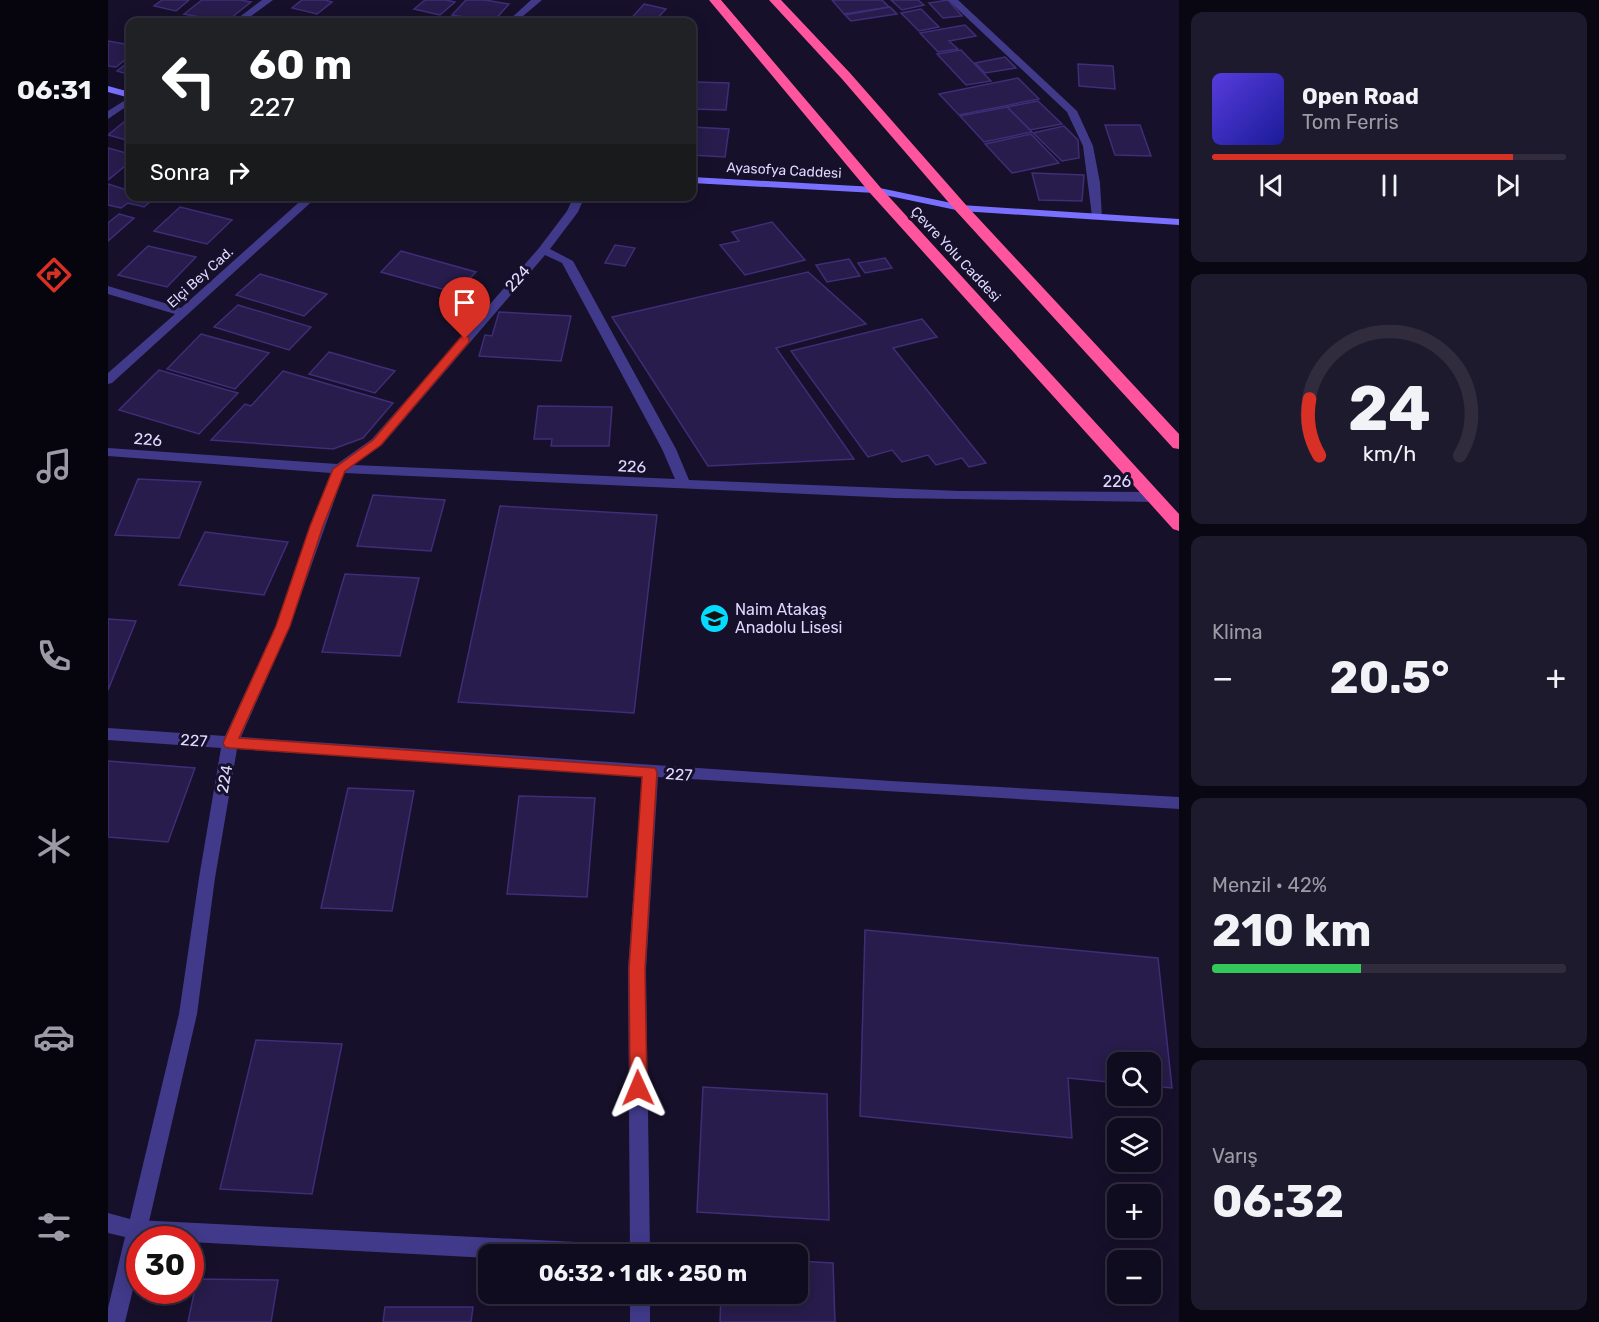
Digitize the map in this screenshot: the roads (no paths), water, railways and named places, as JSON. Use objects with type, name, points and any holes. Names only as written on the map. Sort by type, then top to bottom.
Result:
[{"type":"highway","name":"Çevre Yolu Caddesi","points":[[715,0],[875,190],[1179,525]]},
{"type":"highway","points":[[775,0],[846,76],[961,208],[1179,444]]},
{"type":"street","points":[[243,18],[268,0]]},
{"type":"street","points":[[516,18],[537,0]]},
{"type":"street","points":[[953,0],[1072,111],[1088,146],[1098,216]]},
{"type":"street","points":[[108,89],[126,93]]},
{"type":"street","points":[[108,116],[126,103]]},
{"type":"street","name":"Ayasofya Caddesi","points":[[696,180],[875,190],[961,208],[1179,222]]},
{"type":"street","name":"Elçi Bey Cad.","points":[[108,380],[308,201]]},
{"type":"street","name":"224","points":[[137,1226],[188,1014],[207,878],[230,743],[283,626],[339,469],[377,442],[543,250],[572,212],[578,201]]},
{"type":"street","points":[[543,250],[567,261],[669,449],[684,485]]},
{"type":"street","points":[[108,290],[182,312]]},
{"type":"street","name":"226","points":[[108,452],[339,469],[684,485],[1045,498],[1156,497]]},
{"type":"street","name":"227","points":[[108,734],[650,772],[1179,803]]},
{"type":"street","points":[[640,1244],[637,969],[650,772]]},
{"type":"street","points":[[108,1223],[126,1228]]},
{"type":"street","points":[[204,1233],[478,1247]]},
{"type":"street","name":"224","points":[[116,1322],[126,1276]]},
{"type":"street","points":[[640,1304],[640,1322]]},
{"type":"place","name":"Naim Atakaş Anadolu Lisesi","points":[[714,618]]}]
